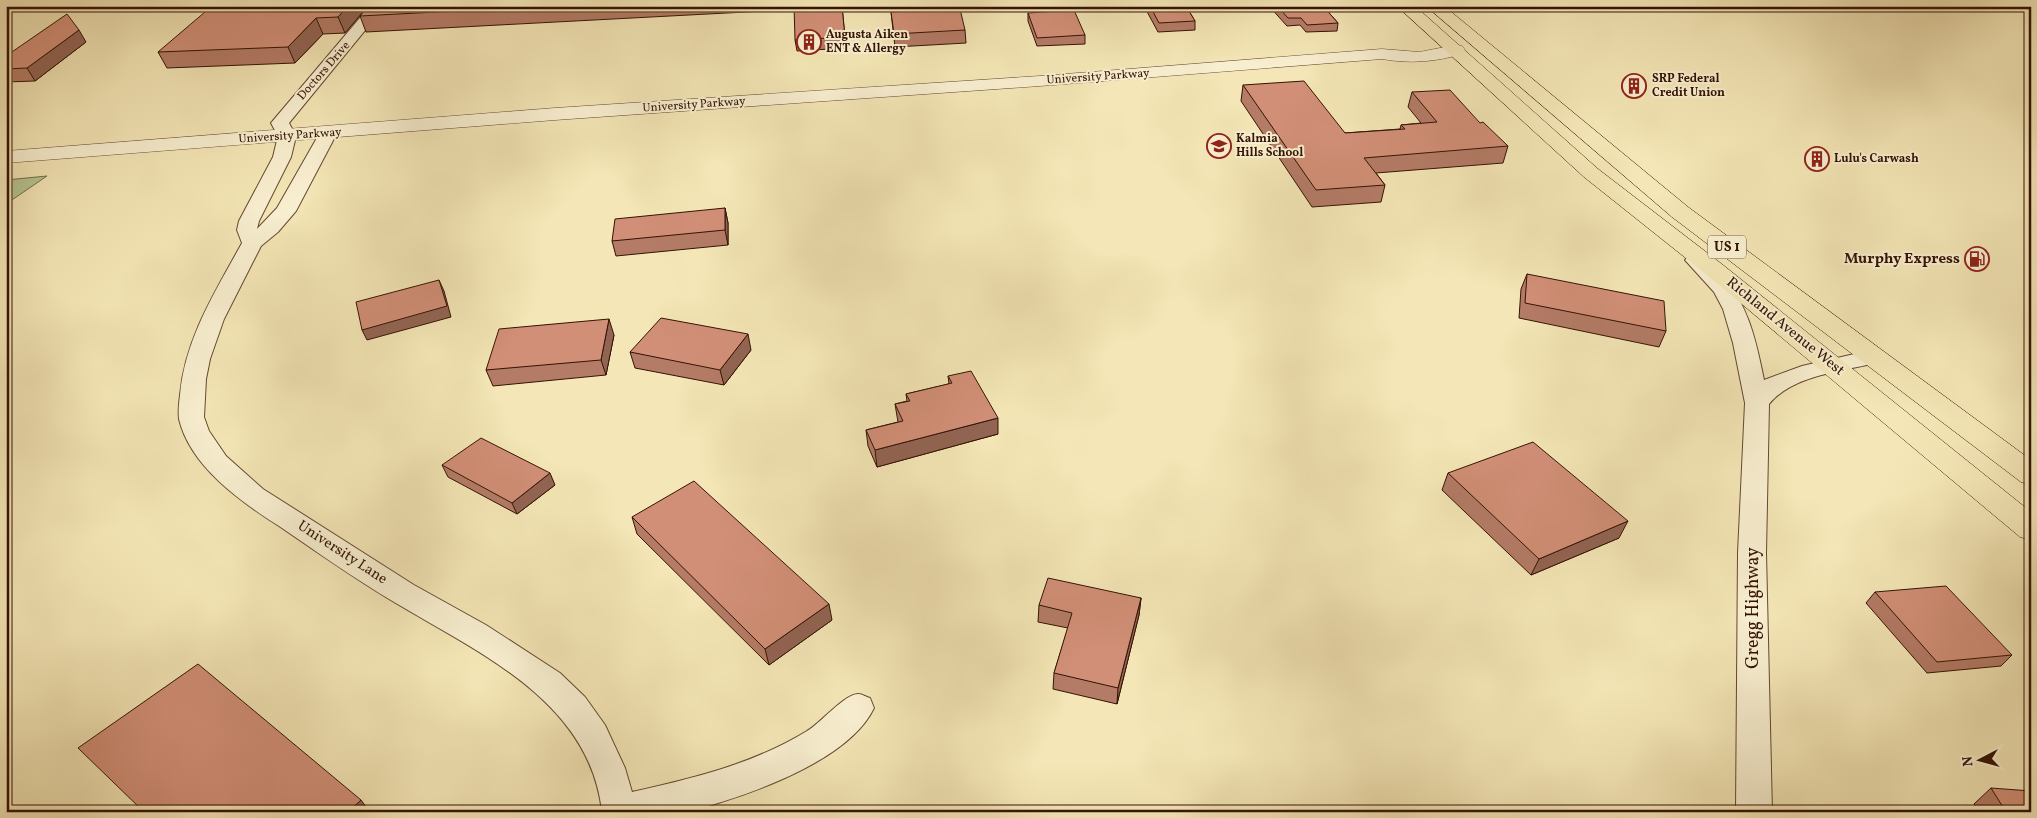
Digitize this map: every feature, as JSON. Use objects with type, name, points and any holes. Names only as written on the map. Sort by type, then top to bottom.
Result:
[{"type":"main road","name":"Richland Avenue West","points":[[1405,6],[1456,50],[1591,174],[1833,367],[2031,529]]},
{"type":"main road","name":"Richland Avenue West","points":[[1434,6],[1680,212],[2031,475]]},
{"type":"street","name":"Doctors Drive","points":[[286,136],[280,123],[378,6]]},
{"type":"street","name":"University Parkway","points":[[6,157],[555,114],[1040,81],[1382,54],[1404,58],[1437,57],[1456,50],[1486,50]]},
{"type":"street","name":"University Lane","points":[[328,133],[286,211],[271,228],[252,243],[206,336],[197,361],[192,387],[192,416],[200,438],[214,460],[232,480],[253,496],[403,593],[475,634],[549,683],[572,707],[593,735],[608,768],[620,812]]},
{"type":"street","points":[[252,243],[247,230],[249,221],[282,157],[286,136]]},
{"type":"street","name":"Gregg Highway","points":[[1679,243],[1713,276],[1734,308],[1757,404],[1752,571],[1754,812]]},
{"type":"street","points":[[1757,404],[1764,394],[1776,384],[1872,357]]},
{"type":"street","points":[[620,812],[735,783],[770,768],[825,738],[858,708]]},
{"type":"green space","points":[[47,176],[6,204],[6,180]]},
{"type":"building","points":[[212,6],[348,6],[338,17],[316,18],[288,47],[158,52]]},
{"type":"building","points":[[368,6],[550,6],[360,16]]},
{"type":"building","points":[[794,6],[842,6],[845,37],[795,40]]},
{"type":"building","points":[[1150,6],[1186,6],[1195,21],[1159,23]]},
{"type":"building","points":[[1277,6],[1323,6],[1338,23],[1307,25],[1301,18],[1288,18]]},
{"type":"building","points":[[960,9],[965,30],[894,34],[891,12]]},
{"type":"building","points":[[1074,10],[1085,35],[1037,38],[1028,13]]},
{"type":"building","points":[[67,14],[79,30],[27,68],[6,69],[6,56]]},
{"type":"building","points":[[1304,81],[1345,133],[1405,129],[1401,125],[1437,122],[1412,92],[1450,90],[1480,123],[1483,122],[1508,146],[1364,158],[1385,185],[1316,190],[1243,85]]},
{"type":"building","points":[[725,208],[725,230],[612,241],[615,219]]},
{"type":"building","points":[[1527,274],[1664,301],[1666,331],[1525,303]]},
{"type":"building","points":[[439,280],[447,306],[362,330],[356,302]]},
{"type":"building","points":[[661,318],[748,334],[720,370],[630,352]]},
{"type":"building","points":[[609,319],[601,360],[486,370],[499,329]]},
{"type":"building","points":[[971,371],[998,418],[875,450],[866,430],[903,421],[895,404],[910,401],[906,394],[952,383],[948,376]]},
{"type":"building","points":[[481,438],[550,473],[512,503],[442,465]]},
{"type":"building","points":[[1533,442],[1628,521],[1539,559],[1448,473]]},
{"type":"building","points":[[694,481],[829,604],[765,649],[632,517]]},
{"type":"building","points":[[1048,578],[1141,598],[1118,688],[1054,673],[1072,613],[1039,605]]},
{"type":"building","points":[[1946,586],[2012,655],[1937,662],[1875,592]]},
{"type":"building","points":[[198,664],[361,800],[348,812],[144,812],[78,748]]},
{"type":"building","points":[[1991,788],[2031,791],[2031,812],[2006,812]]},
{"type":"place","name":"Augusta Aiken ENT & Allergy","points":[[809,42]]},
{"type":"place","name":"SRP Federal Credit Union","points":[[1634,86]]},
{"type":"place","name":"Kalmia Hills School","points":[[1219,146]]},
{"type":"place","name":"Lulu's Carwash","points":[[1817,159]]},
{"type":"place","name":"Murphy Express","points":[[1977,259]]}]
